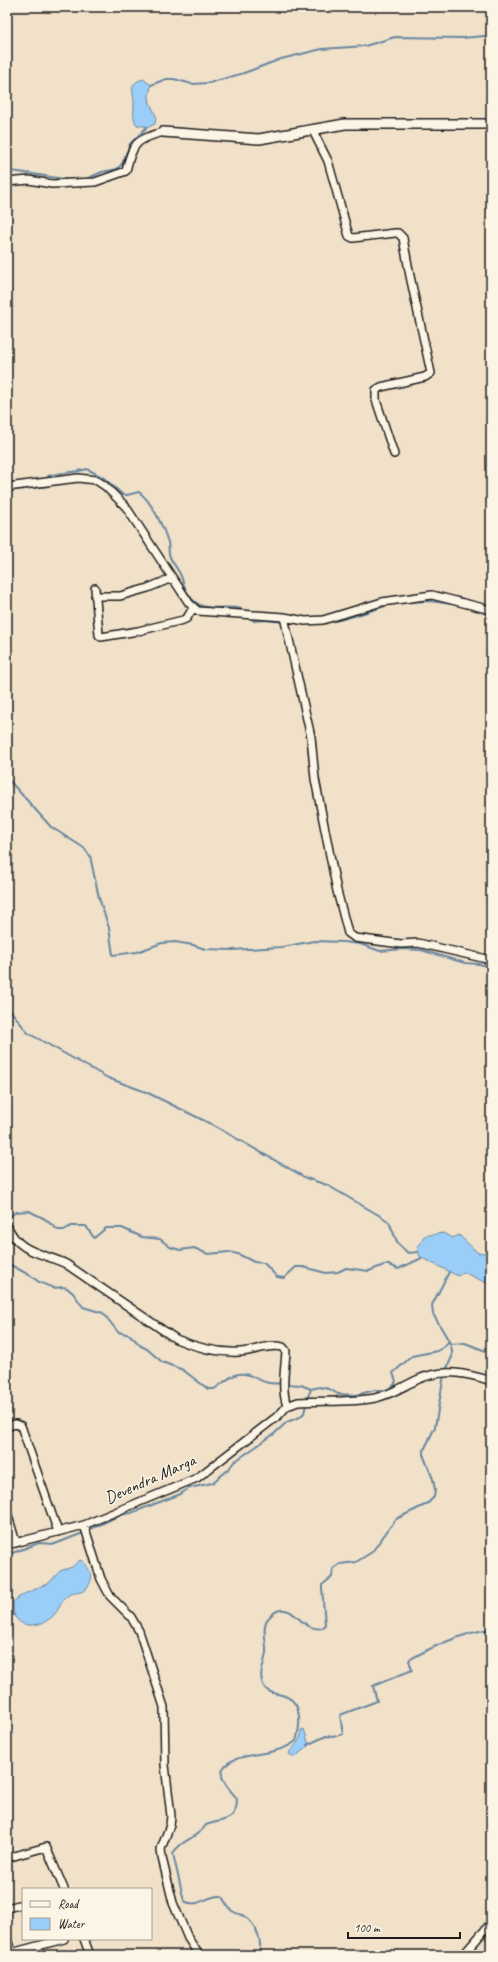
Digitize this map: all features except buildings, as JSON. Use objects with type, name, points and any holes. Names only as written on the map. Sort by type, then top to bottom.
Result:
[{"type":"street","points":[[7,182],[29,180],[52,184],[95,182],[126,170],[131,151],[136,144],[149,136],[163,132],[259,139],[345,124],[491,124]]},
{"type":"street","points":[[312,129],[328,161],[348,236],[353,238],[398,233],[404,238],[410,276],[432,373],[425,377],[381,387],[376,390],[376,400],[394,454]]},
{"type":"street","points":[[7,487],[78,478],[96,480],[115,495],[126,507],[193,608],[206,612],[284,617],[305,621],[323,620],[382,602],[432,595],[491,610]]},
{"type":"street","points":[[95,596],[120,596],[148,588],[172,578]]},
{"type":"street","points":[[94,588],[98,631],[101,637],[138,631],[183,620],[187,618],[193,608]]},
{"type":"street","points":[[284,617],[311,737],[315,779],[337,891],[348,933],[355,938],[401,944],[418,943],[491,960]]},
{"type":"street","points":[[7,1225],[15,1240],[20,1245],[30,1251],[66,1264],[176,1339],[197,1346],[240,1352],[275,1346],[283,1347],[286,1351],[284,1384],[285,1399],[288,1406],[303,1401],[373,1399],[391,1394],[419,1379],[439,1372],[474,1375],[491,1381]]},
{"type":"street","name":"Devendra Marga","points":[[7,1545],[84,1525],[197,1478],[279,1415],[288,1406]]},
{"type":"street","points":[[7,1426],[16,1424],[21,1426],[58,1532]]},
{"type":"street","points":[[7,1512],[16,1543]]},
{"type":"street","points":[[84,1525],[101,1579],[110,1596],[131,1617],[139,1630],[164,1707],[165,1765],[171,1816],[170,1825],[161,1849],[162,1858],[173,1903],[188,1938],[199,1955]]},
{"type":"street","points":[[7,1858],[46,1848],[64,1888]]},
{"type":"street","points":[[7,1908],[22,1904]]},
{"type":"street","points":[[463,1955],[491,1923]]},
{"type":"street","points":[[7,1940],[11,1954],[60,1940]]},
{"type":"street","points":[[84,1940],[90,1955]]},
{"type":"water","points":[[143,79],[151,85],[149,96],[150,103],[156,116],[155,124],[149,127],[137,125],[134,117],[132,89],[135,83]]},
{"type":"water","points":[[443,1233],[452,1238],[459,1235],[478,1253],[491,1252],[491,1285],[463,1272],[458,1276],[420,1257],[417,1247],[421,1243],[424,1236]]},
{"type":"water","points":[[80,1560],[86,1564],[92,1577],[87,1588],[81,1592],[68,1595],[55,1614],[44,1622],[26,1625],[17,1619],[14,1613],[13,1602],[22,1595],[49,1583],[60,1571],[72,1567]]},
{"type":"water","points":[[304,1729],[309,1745],[295,1757],[289,1754],[297,1744],[301,1730]]},
{"type":"waterway","points":[[151,85],[166,79],[174,79],[192,84],[209,83],[244,73],[281,59],[322,49],[365,46],[395,37],[463,38],[484,36],[491,39]]},
{"type":"waterway","points":[[86,179],[102,172],[117,169],[122,164],[130,144],[147,127]]},
{"type":"waterway","points":[[7,171],[73,180]]},
{"type":"waterway","points":[[48,476],[87,469],[104,478],[123,495],[139,492],[153,508],[168,542],[170,557],[180,573],[186,589],[193,600],[199,605],[206,607],[228,607],[242,609],[247,613]]},
{"type":"waterway","points":[[7,491],[49,486]]},
{"type":"waterway","points":[[409,602],[429,601],[460,605]]},
{"type":"waterway","points":[[287,622],[314,623],[340,620],[391,604]]},
{"type":"waterway","points":[[476,609],[491,617]]},
{"type":"waterway","points":[[251,618],[254,621],[265,620],[283,622]]},
{"type":"waterway","points":[[7,778],[51,827],[84,848],[90,856],[99,898],[109,928],[113,955],[137,952],[162,943],[175,942],[205,949],[233,950],[282,947],[314,941],[360,944],[380,951],[403,949],[421,950],[465,963],[491,967]]},
{"type":"waterway","points":[[7,1006],[28,1033],[108,1078],[146,1092],[211,1124],[306,1178],[327,1185],[389,1222],[398,1244],[408,1253],[418,1252]]},
{"type":"waterway","points":[[8,1218],[16,1212],[29,1211],[45,1219],[58,1230],[64,1230],[71,1226],[86,1226],[94,1238],[106,1228],[122,1228],[142,1237],[160,1239],[170,1247],[180,1250],[194,1248],[208,1254],[229,1252],[238,1254],[254,1262],[264,1263],[277,1277],[284,1278],[296,1267],[303,1267],[326,1273],[338,1272],[346,1268],[369,1271],[384,1265],[390,1265],[398,1269],[422,1258]]},
{"type":"waterway","points":[[7,1263],[39,1282],[54,1288],[67,1288],[73,1293],[83,1307],[103,1313],[118,1332],[130,1335],[141,1346],[147,1349],[162,1362],[183,1370],[208,1389],[214,1389],[232,1376],[241,1374],[246,1374],[267,1383],[281,1383]]},
{"type":"waterway","points":[[446,1370],[452,1357],[452,1350],[449,1341],[433,1314],[432,1305],[449,1272]]},
{"type":"waterway","points":[[286,1384],[301,1385],[311,1389],[320,1387],[329,1389],[338,1394],[356,1395],[375,1390],[386,1390],[394,1385],[396,1381],[393,1373],[412,1356],[437,1351],[444,1347],[449,1341]]},
{"type":"waterway","points":[[450,1344],[465,1343],[491,1353]]},
{"type":"waterway","points":[[258,1955],[260,1945],[255,1928],[248,1919],[231,1910],[221,1896],[211,1897],[198,1903],[189,1903],[184,1901],[173,1854],[180,1845],[198,1833],[206,1825],[228,1818],[235,1812],[237,1799],[226,1786],[222,1776],[223,1769],[227,1764],[242,1757],[280,1749],[289,1746],[296,1741],[299,1729],[299,1716],[296,1705],[287,1697],[268,1691],[263,1685],[261,1672],[266,1652],[264,1629],[266,1622],[270,1616],[276,1612],[286,1610],[310,1626],[323,1628],[325,1624],[322,1585],[332,1577],[333,1569],[340,1564],[356,1562],[372,1552],[396,1519],[427,1504],[434,1497],[435,1490],[433,1479],[424,1457],[424,1450],[435,1427],[444,1375]]},
{"type":"waterway","points":[[307,1399],[311,1389]]},
{"type":"waterway","points":[[89,1530],[120,1515],[131,1513],[178,1495],[190,1488],[212,1483],[228,1470],[234,1462],[274,1434],[287,1422],[300,1417],[304,1413],[306,1405]]},
{"type":"waterway","points":[[7,1555],[39,1543],[55,1544],[83,1533]]},
{"type":"waterway","points":[[7,1615],[14,1615]]},
{"type":"waterway","points":[[307,1745],[326,1736],[333,1737],[343,1734],[340,1715],[377,1701],[373,1686],[412,1670],[409,1660],[448,1641],[470,1633],[491,1629]]}]
